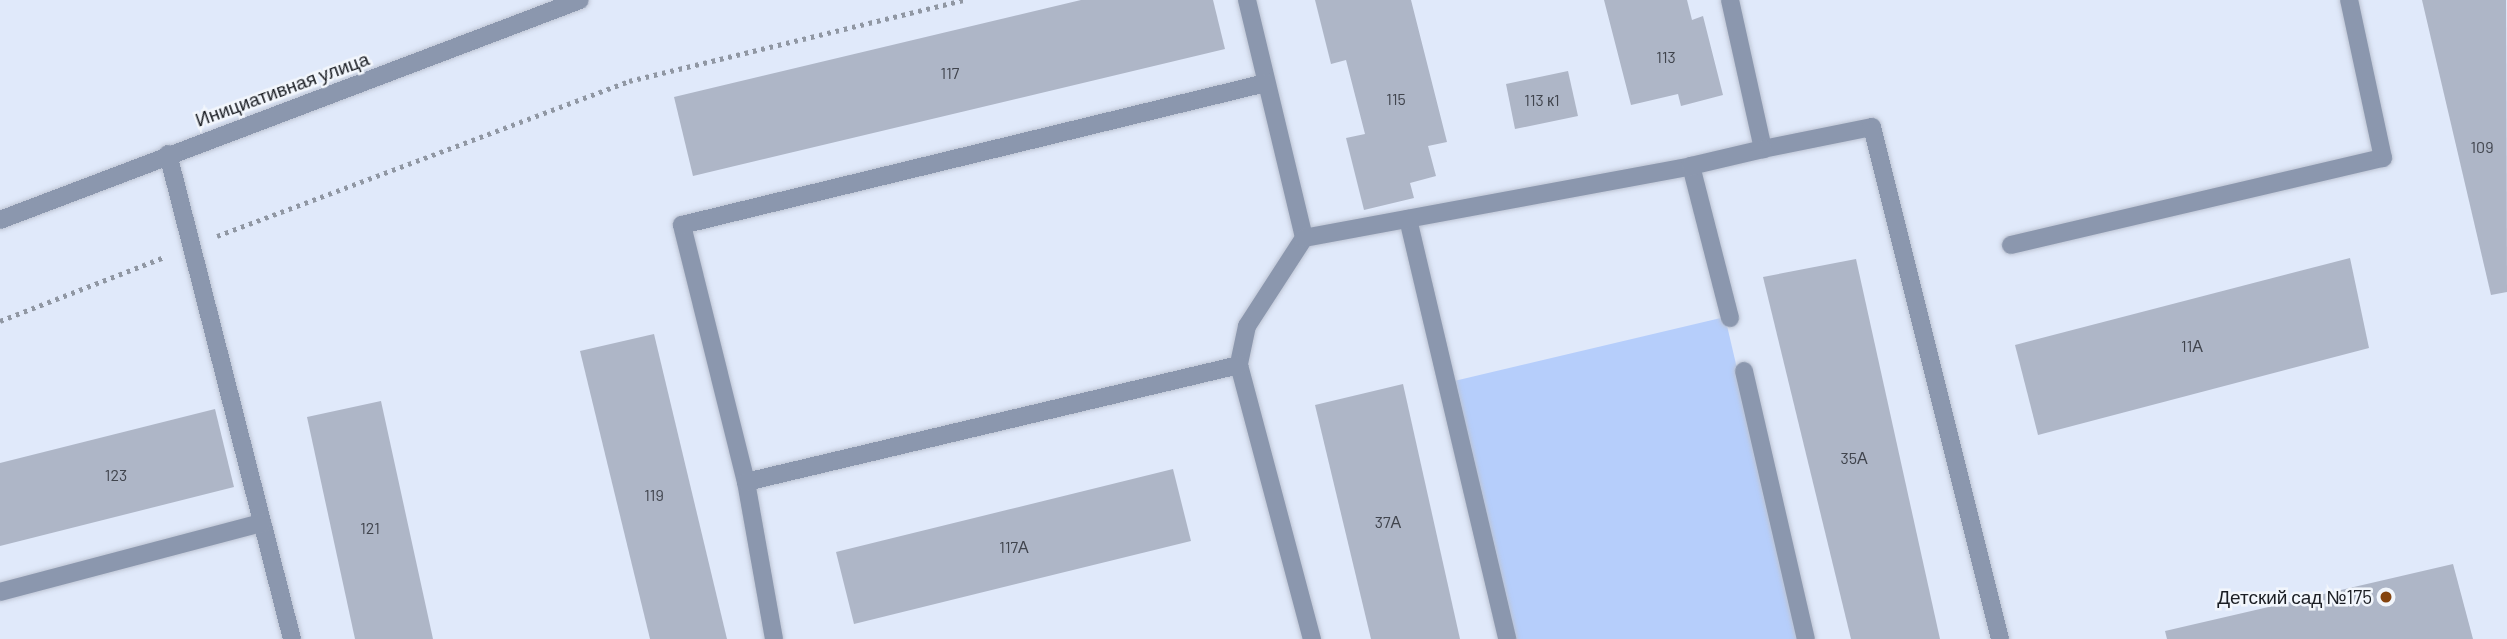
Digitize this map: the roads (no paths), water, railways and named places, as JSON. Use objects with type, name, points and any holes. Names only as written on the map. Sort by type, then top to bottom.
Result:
[{"type":"street","name":"Инициативная улица","points":[[0,220],[168,154],[580,0]]},
{"type":"street","points":[[1247,0],[1304,238],[1247,326],[1239,365],[1312,639]]},
{"type":"street","points":[[1730,0],[1763,149]]},
{"type":"street","points":[[2011,245],[2383,158],[2349,0]]},
{"type":"street","points":[[774,639],[746,482],[682,225],[1266,83]]},
{"type":"street","points":[[1304,238],[1691,166],[1872,127],[2000,639]]},
{"type":"street","points":[[168,154],[292,639]]},
{"type":"street","points":[[1691,166],[1730,318]]},
{"type":"street","points":[[1408,219],[1507,639]]},
{"type":"street","points":[[746,482],[1239,365]]},
{"type":"street","points":[[1744,371],[1806,639]]},
{"type":"street","points":[[0,592],[261,523]]},
{"type":"place","name":"Детский сад №175","points":[[2386,597]]}]
